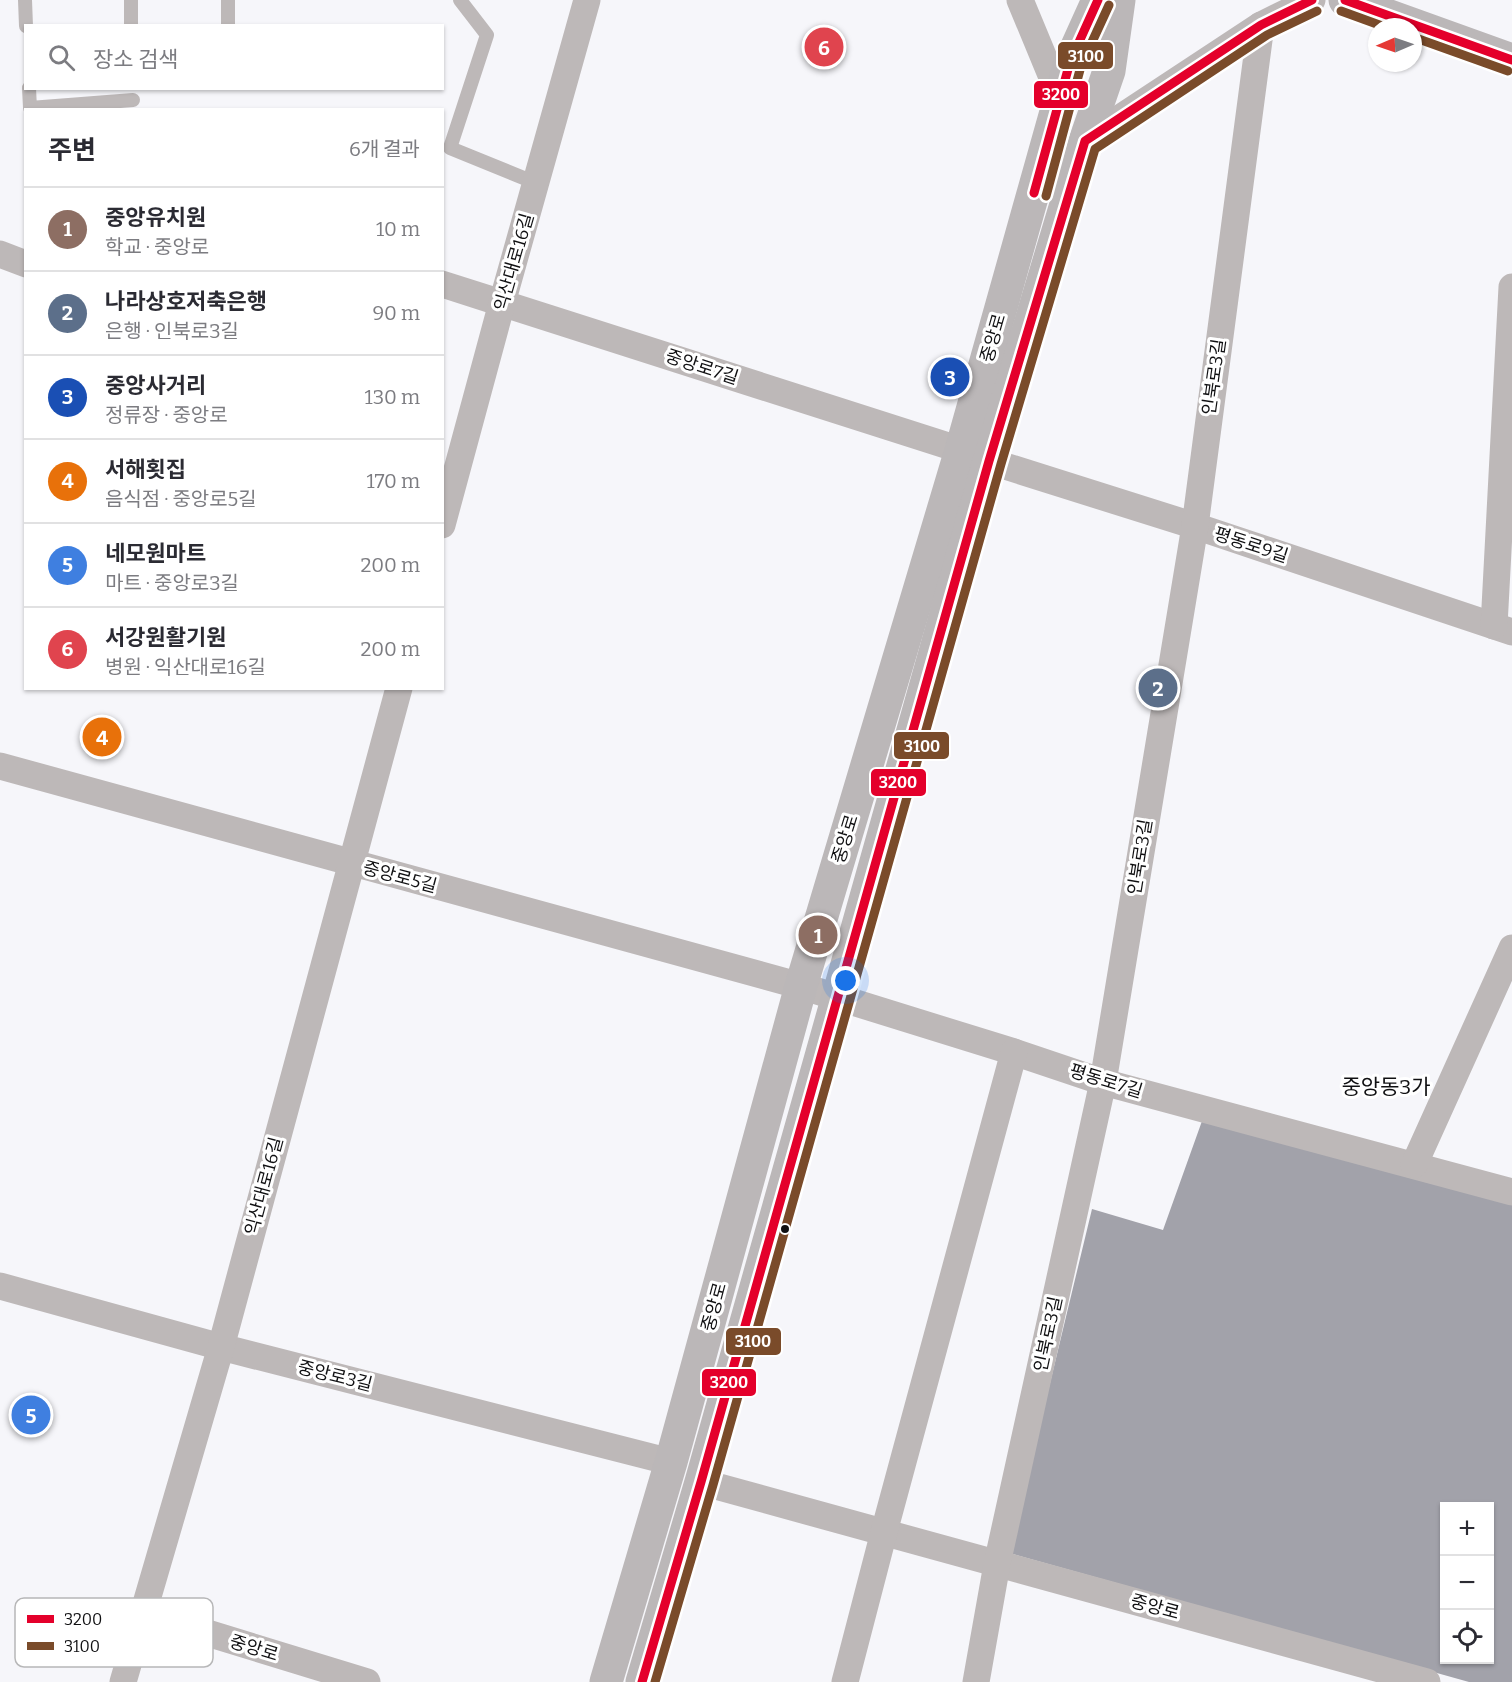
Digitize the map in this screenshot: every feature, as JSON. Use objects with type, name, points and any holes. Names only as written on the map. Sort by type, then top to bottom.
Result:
[{"type":"street","name":"익산대로16길","points":[[444,518],[587,0]]},
{"type":"street","points":[[1020,0],[1061,99]]},
{"type":"street","name":"중앙로","points":[[642,1682],[701,1482],[836,997],[975,456],[1070,62],[1098,0]]},
{"type":"street","name":"중앙로","points":[[606,1682],[671,1462],[801,986],[975,456],[1108,71],[1119,0]]},
{"type":"street","points":[[1085,141],[1261,25],[1312,0]]},
{"type":"street","points":[[1345,0],[1512,60]]},
{"type":"street","name":"인북로3길","points":[[976,1682],[997,1564],[1103,1082],[1195,526],[1261,25]]},
{"type":"street","points":[[0,254],[24,263]]},
{"type":"street","name":"중앙로7길","points":[[444,285],[975,456]]},
{"type":"street","points":[[1503,629],[1512,286]]},
{"type":"street","name":"평동로9길","points":[[975,456],[1195,526],[1503,629]]},
{"type":"street","name":"익산대로16길","points":[[146,1598],[221,1347],[398,690]]},
{"type":"street","name":"중앙로5길","points":[[0,766],[801,986]]},
{"type":"street","points":[[1414,1165],[1512,948]]},
{"type":"street","name":"평동로7길","points":[[801,986],[1103,1082],[1512,1192]]},
{"type":"street","points":[[845,1682],[1014,1052]]},
{"type":"street","name":"중앙로3길","points":[[0,1286],[221,1347],[671,1462]]},
{"type":"street","name":"중앙로","points":[[701,1482],[1427,1682]]},
{"type":"street","name":"중앙로","points":[[213,1635],[367,1682]]},
{"type":"street","name":"익산대로16길","points":[[123,1682],[127,1667]]},
{"type":"lane","points":[[25,0],[26,24]]},
{"type":"lane","points":[[131,0],[131,24]]},
{"type":"lane","points":[[228,0],[228,24]]},
{"type":"lane","points":[[460,0],[487,36],[450,148],[536,183]]},
{"type":"lane","points":[[29,90],[30,108],[133,99]]},
{"type":"building","points":[[1202,1121],[1512,1205],[1512,1682],[1469,1682],[1009,1553],[1092,1209],[1163,1230]]},
{"type":"transit line","name":"3200","points":[[1034,193],[1070,62],[1098,0]]},
{"type":"transit line","name":"3200","points":[[642,1682],[701,1482],[989,461],[1085,141],[1261,25],[1312,0]]},
{"type":"transit line","name":"3200","points":[[1345,0],[1512,60]]},
{"type":"transit line","name":"3100","points":[[1046,196],[1081,66],[1109,5]]},
{"type":"transit line","name":"3100","points":[[655,1682],[713,1485],[1001,464],[1095,149],[1267,35],[1317,11]]},
{"type":"transit line","name":"3100","points":[[1341,11],[1368,21]]},
{"type":"transit line","name":"3100","points":[[1422,40],[1508,71]]},
{"type":"place","name":"서강원활기원","points":[[824,47]]},
{"type":"place","name":"중앙사거리","points":[[950,377]]},
{"type":"place","name":"나라상호저축은행","points":[[1158,688]]},
{"type":"place","name":"서해횟집","points":[[102,737]]},
{"type":"place","name":"중앙유치원","points":[[818,935]]},
{"type":"place","name":"네모원마트","points":[[31,1415]]},
{"type":"district","name":"중앙동3가","points":[[1386,1087]]}]
